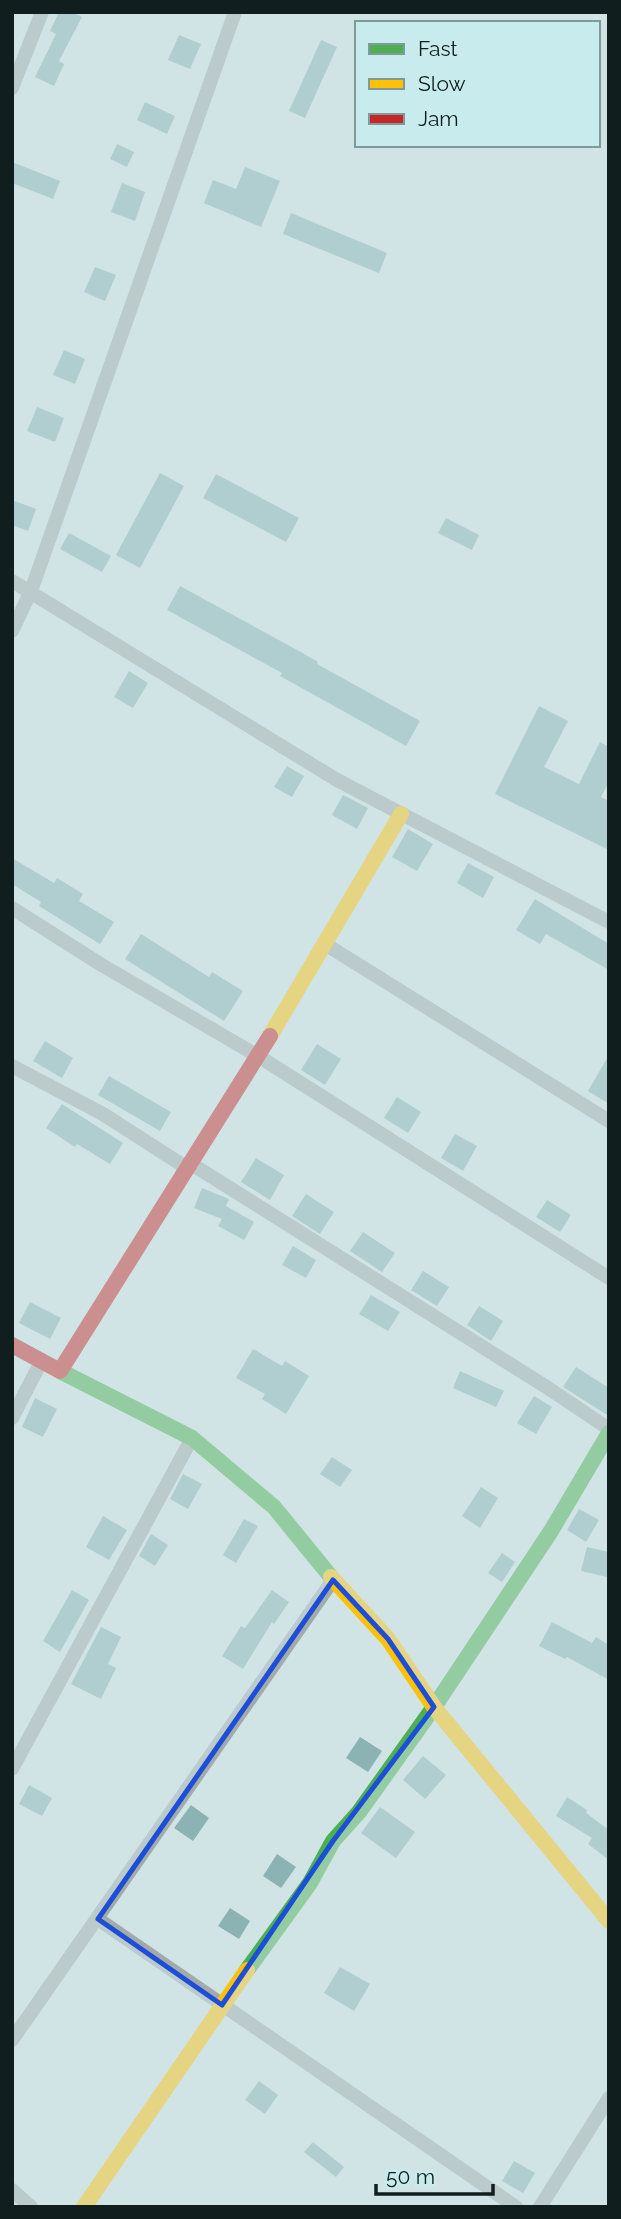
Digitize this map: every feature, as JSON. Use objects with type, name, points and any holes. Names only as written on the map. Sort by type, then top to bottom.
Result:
[{"type":"street","points":[[13,85],[42,12]]},
{"type":"street","points":[[12,631],[31,592],[235,12]]},
{"type":"street","points":[[12,581],[337,780],[609,922]]},
{"type":"street","points":[[60,1371],[258,1056],[401,814]]},
{"type":"street","points":[[12,908],[100,964],[258,1056],[609,1278]]},
{"type":"street","points":[[325,944],[609,1121]]},
{"type":"street","points":[[12,1066],[103,1114],[189,1166],[548,1388],[609,1431],[551,1531],[434,1707],[359,1812],[333,1842],[310,1883],[222,2005],[84,2207]]},
{"type":"street","points":[[12,1345],[192,1438],[274,1507],[333,1580],[388,1639],[434,1707],[609,1921]]},
{"type":"street","points":[[12,1418],[42,1360]]},
{"type":"street","points":[[12,1769],[192,1438]]},
{"type":"street","points":[[12,2040],[99,1919],[333,1580]]},
{"type":"street","points":[[99,1919],[516,2207]]},
{"type":"street","points":[[540,2207],[609,2098]]},
{"type":"street","points":[[12,2190],[31,2207]]},
{"type":"highlighted area","points":[[333,1580],[388,1639],[434,1707],[333,1841],[222,2005],[98,1919]]},
{"type":"building","points":[[59,12],[72,12],[82,17],[59,61],[64,64],[54,86],[35,77],[56,34],[50,31]]},
{"type":"building","points":[[179,35],[201,44],[190,69],[168,60]]},
{"type":"building","points":[[321,40],[337,47],[305,118],[289,111]]},
{"type":"building","points":[[145,102],[175,116],[167,134],[137,120]]},
{"type":"building","points":[[117,144],[134,152],[127,167],[110,159]]},
{"type":"building","points":[[12,162],[60,181],[53,199],[12,183]]},
{"type":"building","points":[[245,167],[280,181],[261,227],[204,203],[213,180],[236,189]]},
{"type":"building","points":[[122,183],[145,192],[135,221],[111,212]]},
{"type":"building","points":[[291,213],[387,253],[379,273],[283,234]]},
{"type":"building","points":[[95,267],[116,275],[105,301],[84,292]]},
{"type":"building","points":[[64,350],[85,359],[75,384],[53,375]]},
{"type":"building","points":[[37,407],[64,418],[55,442],[27,431]]},
{"type":"building","points":[[160,473],[184,486],[140,568],[116,555]]},
{"type":"building","points":[[216,474],[299,518],[286,542],[203,498]]},
{"type":"building","points":[[12,500],[36,509],[28,531],[12,525]]},
{"type":"building","points":[[446,518],[479,535],[472,550],[438,533]]},
{"type":"building","points":[[69,533],[111,556],[102,572],[60,549]]},
{"type":"building","points":[[180,586],[420,721],[406,746],[280,676],[282,673],[167,610]]},
{"type":"building","points":[[129,671],[148,683],[133,708],[114,697]]},
{"type":"building","points":[[539,706],[568,721],[544,767],[579,784],[600,742],[609,747],[609,782],[601,797],[609,801],[609,850],[495,794]]},
{"type":"building","points":[[287,766],[304,776],[292,797],[274,787]]},
{"type":"building","points":[[343,795],[368,808],[357,829],[332,815]]},
{"type":"building","points":[[408,829],[433,844],[417,871],[392,857]]},
{"type":"building","points":[[12,858],[54,883],[57,878],[83,894],[79,901],[114,922],[100,944],[39,906],[41,902],[12,884]]},
{"type":"building","points":[[468,863],[494,877],[483,898],[457,883]]},
{"type":"building","points":[[535,899],[609,944],[609,970],[546,934],[540,944],[516,930]]},
{"type":"building","points":[[141,934],[209,977],[212,972],[243,991],[224,1021],[125,959]]},
{"type":"building","points":[[45,1041],[73,1058],[62,1078],[33,1061]]},
{"type":"building","points":[[317,1044],[341,1059],[325,1085],[301,1070]]},
{"type":"building","points":[[609,1055],[609,1104],[588,1091]]},
{"type":"building","points":[[109,1076],[171,1112],[160,1131],[98,1095]]},
{"type":"building","points":[[397,1097],[421,1112],[408,1133],[384,1118]]},
{"type":"building","points":[[62,1104],[123,1143],[110,1164],[77,1144],[75,1147],[46,1128]]},
{"type":"building","points":[[455,1134],[477,1146],[463,1171],[441,1158]]},
{"type":"building","points":[[256,1158],[284,1175],[270,1200],[241,1182]]},
{"type":"building","points":[[202,1188],[229,1199],[226,1206],[254,1222],[244,1240],[218,1226],[222,1219],[194,1208]]},
{"type":"building","points":[[306,1194],[334,1212],[320,1234],[292,1216]]},
{"type":"building","points":[[547,1200],[571,1215],[560,1232],[536,1217]]},
{"type":"building","points":[[363,1232],[395,1253],[382,1272],[350,1251]]},
{"type":"building","points":[[293,1246],[316,1260],[306,1278],[282,1265]]},
{"type":"building","points":[[423,1271],[449,1287],[437,1306],[411,1290]]},
{"type":"building","points":[[371,1295],[400,1312],[388,1331],[359,1314]]},
{"type":"building","points":[[30,1302],[61,1318],[50,1339],[19,1323]]},
{"type":"building","points":[[479,1306],[503,1321],[491,1341],[467,1325]]},
{"type":"building","points":[[253,1349],[282,1366],[285,1361],[309,1376],[286,1414],[262,1399],[265,1394],[236,1378]]},
{"type":"building","points":[[576,1367],[609,1388],[609,1416],[563,1387]]},
{"type":"building","points":[[460,1371],[504,1391],[496,1407],[453,1388]]},
{"type":"building","points":[[534,1396],[552,1407],[536,1434],[517,1423]]},
{"type":"building","points":[[35,1398],[57,1409],[43,1437],[22,1427]]},
{"type":"building","points":[[332,1457],[352,1470],[340,1487],[320,1474]]},
{"type":"building","points":[[183,1474],[202,1484],[188,1509],[170,1499]]},
{"type":"building","points":[[481,1487],[498,1498],[480,1528],[462,1516]]},
{"type":"building","points":[[579,1509],[599,1520],[586,1542],[567,1530]]},
{"type":"building","points":[[103,1516],[127,1530],[109,1560],[86,1547]]},
{"type":"building","points":[[244,1519],[258,1526],[236,1563],[223,1555]]},
{"type":"building","points":[[151,1534],[168,1545],[155,1566],[139,1556]]},
{"type":"building","points":[[587,1547],[609,1552],[607,1577],[581,1571]]},
{"type":"building","points":[[502,1553],[515,1562],[502,1582],[488,1573]]},
{"type":"building","points":[[72,1590],[89,1600],[60,1652],[43,1641]]},
{"type":"building","points":[[272,1590],[289,1602],[274,1624],[272,1622],[243,1669],[222,1656],[241,1626],[245,1628]]},
{"type":"building","points":[[552,1622],[592,1643],[596,1637],[609,1645],[609,1680],[567,1657],[565,1659],[539,1646]]},
{"type":"building","points":[[101,1627],[121,1637],[108,1664],[116,1668],[101,1699],[71,1684]]},
{"type":"building","points":[[360,1737],[382,1751],[368,1772],[346,1758]]},
{"type":"building","points":[[423,1756],[446,1775],[425,1799],[403,1780]]},
{"type":"building","points":[[29,1785],[52,1798],[42,1816],[19,1804]]},
{"type":"building","points":[[567,1797],[587,1810],[586,1813],[609,1830],[609,1860],[588,1844],[592,1838],[556,1816]]},
{"type":"building","points":[[191,1805],[209,1818],[193,1841],[174,1828]]},
{"type":"building","points":[[380,1807],[415,1832],[396,1858],[361,1833]]},
{"type":"building","points":[[277,1854],[296,1867],[281,1888],[263,1876]]},
{"type":"building","points":[[230,1908],[250,1921],[239,1939],[218,1926]]},
{"type":"building","points":[[340,1967],[370,1984],[354,2011],[324,1993]]},
{"type":"building","points":[[259,2081],[278,2095],[265,2114],[245,2100]]},
{"type":"building","points":[[313,2142],[344,2167],[336,2177],[304,2152]]},
{"type":"building","points":[[514,2161],[535,2173],[523,2193],[502,2181]]},
{"type":"traffic: fast","points":[[60,1371],[192,1438],[274,1507],[331,1577]]},
{"type":"traffic: fast","points":[[247,1970],[310,1883],[333,1841],[359,1812],[434,1707],[551,1531],[609,1433]]},
{"type":"traffic: slow","points":[[270,1036],[401,814]]},
{"type":"traffic: slow","points":[[331,1577],[388,1639],[434,1707],[609,1921]]},
{"type":"traffic: slow","points":[[84,2207],[247,1970]]},
{"type":"traffic: jam","points":[[12,1345],[60,1371],[270,1036]]}]
